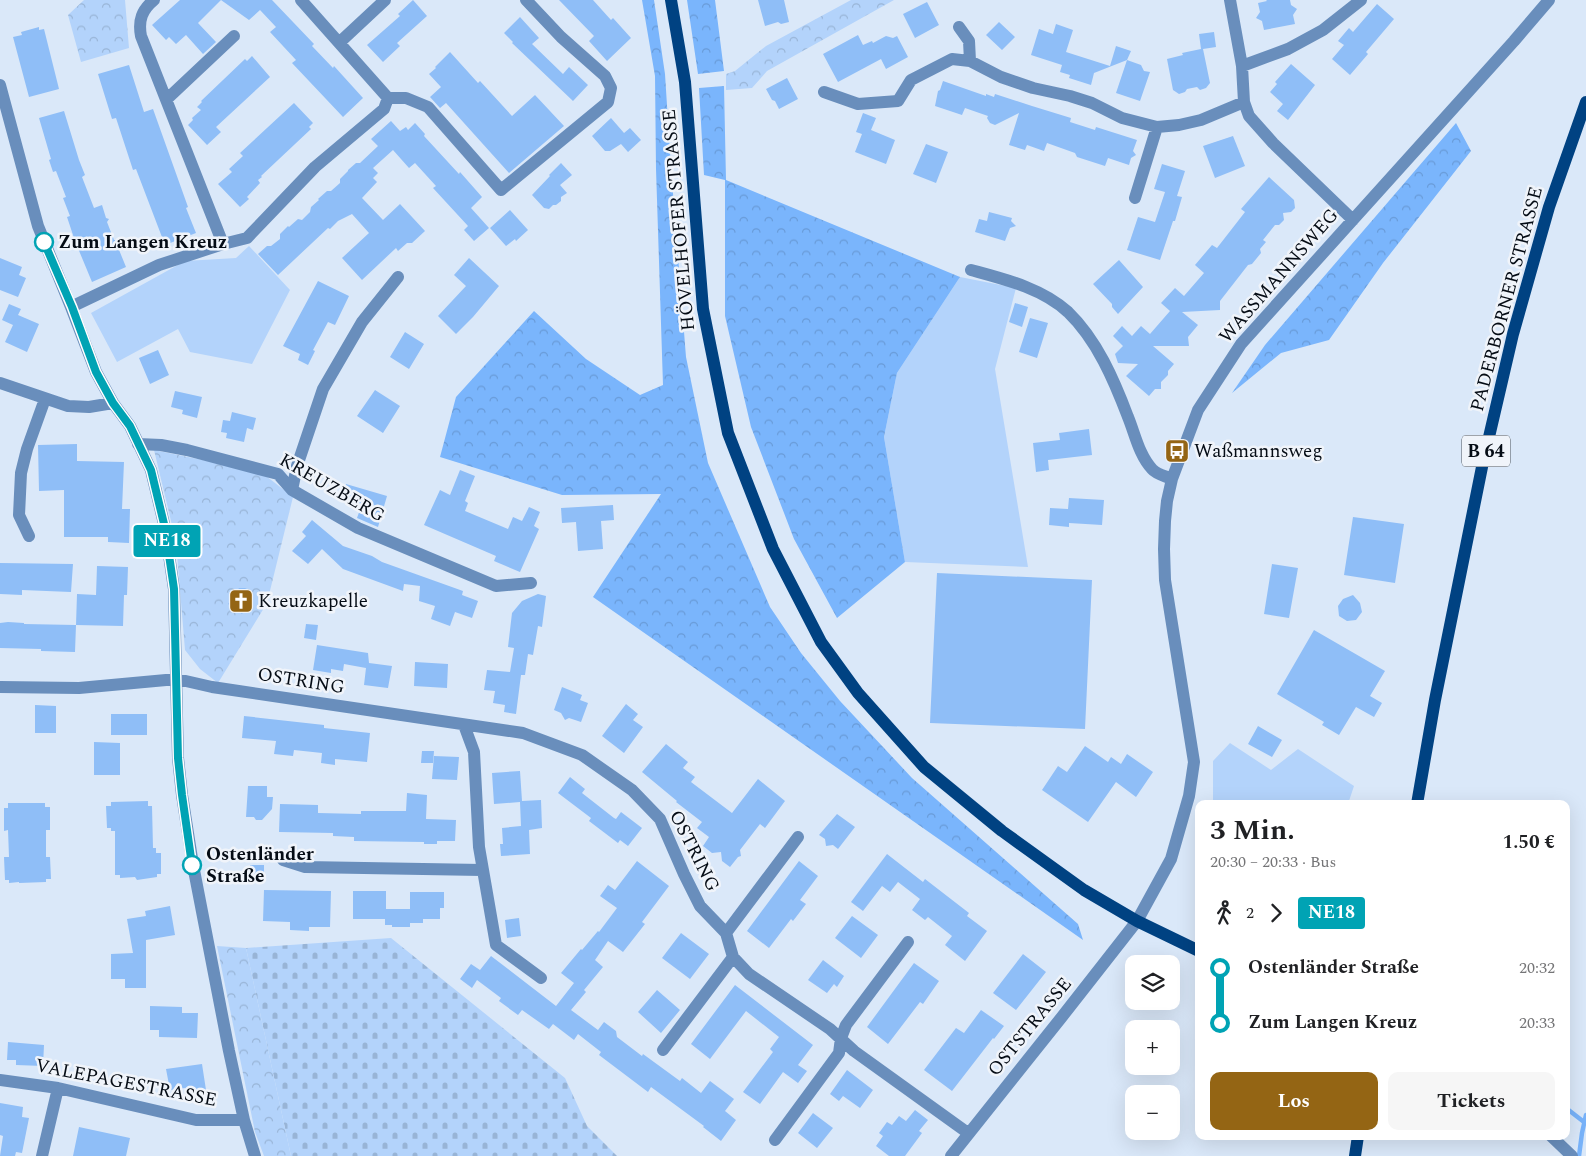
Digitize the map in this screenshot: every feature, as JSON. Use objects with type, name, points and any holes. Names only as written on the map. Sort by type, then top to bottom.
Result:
[{"type":"main road","name":"HÖVELHOFER STRASSE","points":[[671,0],[685,82],[703,309],[728,433],[773,549],[820,642],[858,693],[924,767],[1002,831],[1084,890],[1137,921],[1195,949]]},
{"type":"main road","name":"PADERBORNER STRASSE","points":[[1418,800],[1482,467],[1513,334],[1550,207],[1586,102]]},
{"type":"main road","points":[[1355,1156],[1357,1140]]},
{"type":"street","points":[[154,0],[145,8],[139,27],[223,244]]},
{"type":"street","points":[[301,0],[388,98],[406,98],[428,107],[501,190],[608,102],[612,88],[604,76],[561,37],[526,0]]},
{"type":"street","points":[[340,42],[385,0]]},
{"type":"street","points":[[1230,0],[1242,66],[1244,102],[1249,116],[1273,144],[1353,220]]},
{"type":"street","points":[[1242,66],[1288,49],[1323,30],[1361,0]]},
{"type":"street","name":"WASSMANNSWEG","points":[[1137,921],[1171,859],[1189,796],[1194,762],[1165,580],[1164,549],[1167,501],[1172,479],[1198,410],[1240,344],[1549,0]]},
{"type":"street","points":[[959,27],[969,42],[970,61]]},
{"type":"street","points":[[167,99],[234,36]]},
{"type":"street","points":[[824,92],[858,104],[898,101],[911,80],[952,59],[970,61],[1001,77],[1032,88],[1070,96],[1092,103],[1122,118],[1157,127],[1201,120],[1244,102]]},
{"type":"street","points":[[0,85],[38,226],[72,307],[96,372],[113,403],[130,426],[151,470],[165,528],[174,589],[178,758],[182,795],[198,893],[229,1051],[254,1156]]},
{"type":"street","points":[[72,307],[159,265],[247,238],[315,168],[384,109],[388,98]]},
{"type":"street","points":[[1135,198],[1157,127]]},
{"type":"street","points":[[971,270],[1008,280],[1042,294],[1067,312],[1095,345],[1119,392],[1145,460],[1153,471],[1172,479]]},
{"type":"street","points":[[292,490],[296,466],[323,389],[362,322],[398,277]]},
{"type":"street","points":[[0,383],[68,406],[88,407],[113,403]]},
{"type":"street","points":[[28,536],[19,515],[21,472],[45,399]]},
{"type":"street","name":"KREUZBERG","points":[[138,444],[170,446],[278,474],[292,490],[358,528],[496,586],[531,583]]},
{"type":"street","name":"OSTRING","points":[[0,687],[88,688],[176,679],[212,687],[523,733],[582,755],[632,790],[660,819],[700,906],[726,934],[733,957],[750,974],[841,1038],[854,1051],[968,1133]]},
{"type":"street","points":[[464,725],[474,752],[479,847],[496,945],[541,978]]},
{"type":"street","points":[[726,934],[798,836]]},
{"type":"street","points":[[283,860],[305,867],[482,870]]},
{"type":"street","name":"OSTSTRASSE","points":[[951,1156],[1137,921]]},
{"type":"street","points":[[775,1140],[839,1053],[841,1038],[846,1025],[908,942]]},
{"type":"street","points":[[663,1050],[733,957]]},
{"type":"street","name":"VALEPAGESTRASSE","points":[[0,1080],[58,1088],[196,1120],[244,1120]]},
{"type":"street","points":[[42,1156],[58,1088]]},
{"type":"street","points":[[1555,1140],[1570,1154]]},
{"type":"green space","points":[[84,0],[125,0],[129,48],[81,62],[68,15]]},
{"type":"green space","points":[[642,0],[654,0],[665,74],[686,357],[708,463],[770,607],[801,653],[840,701],[912,778],[1078,924],[1083,940],[593,597],[661,494],[562,495],[440,457],[456,397],[534,311],[586,359],[640,395],[663,385],[655,76]]},
{"type":"green space","points":[[687,0],[715,0],[724,71],[698,74]]},
{"type":"green space","points":[[851,0],[894,0],[767,71],[752,88],[726,90],[726,74],[735,71],[766,46]]},
{"type":"green space","points":[[724,86],[726,180],[960,277],[897,373],[884,437],[905,562],[837,618],[794,539],[751,427],[725,316],[725,180],[704,175],[699,88]]},
{"type":"green space","points":[[1456,123],[1471,151],[1383,263],[1329,340],[1281,353],[1232,393],[1265,345]]},
{"type":"green space","points":[[249,246],[290,290],[252,364],[190,352],[178,329],[117,362],[91,313],[185,261],[236,258]]},
{"type":"green space","points":[[960,277],[1016,288],[995,369],[1028,567],[905,562],[884,437],[897,373]]},
{"type":"green space","points":[[154,450],[261,472],[293,497],[267,603],[218,683],[200,669],[185,650],[176,542]]},
{"type":"green space","points":[[1230,743],[1271,770],[1298,749],[1354,786],[1349,800],[1213,800],[1213,761]]},
{"type":"green space","points":[[391,938],[565,1078],[587,1126],[617,1156],[291,1156],[246,948]]},
{"type":"green space","points":[[217,946],[246,948],[291,1156],[264,1156],[255,1132]]},
{"type":"building","points":[[180,0],[221,0],[198,23],[216,42],[203,54],[186,35],[176,44],[169,37],[166,40],[152,25]]},
{"type":"building","points":[[221,0],[272,0],[314,44],[312,46],[333,68],[334,66],[363,98],[343,117],[292,63],[296,60],[270,32],[276,27],[260,10],[249,20]]},
{"type":"building","points":[[413,0],[427,16],[397,43],[400,46],[383,62],[367,45],[400,16],[398,14]]},
{"type":"building","points":[[559,0],[593,0],[631,38],[607,61],[589,41],[594,36]]},
{"type":"building","points":[[758,0],[784,0],[789,22],[781,24],[778,22],[765,26]]},
{"type":"building","points":[[1266,0],[1290,0],[1291,5],[1297,9],[1293,15],[1295,24],[1264,30],[1262,21],[1256,18],[1260,12],[1258,3]]},
{"type":"building","points":[[927,2],[939,25],[915,38],[903,14]]},
{"type":"building","points":[[1377,4],[1394,19],[1366,52],[1368,54],[1350,75],[1332,59],[1344,45],[1338,41],[1349,28],[1353,32]]},
{"type":"building","points":[[520,17],[539,38],[532,44],[563,74],[569,67],[588,85],[573,101],[512,43],[504,33]]},
{"type":"building","points":[[999,22],[1015,37],[1002,50],[986,35]]},
{"type":"building","points":[[1056,24],[1073,30],[1066,52],[1110,66],[1116,46],[1131,51],[1127,60],[1094,73],[1091,85],[1069,78],[1070,75],[1060,72],[1062,65],[1031,55],[1039,29],[1053,34]]},
{"type":"building","points":[[39,27],[39,30],[44,29],[59,89],[29,97],[13,37],[22,35],[21,32]]},
{"type":"building","points":[[1214,32],[1216,47],[1203,49],[1210,83],[1206,88],[1200,90],[1197,87],[1187,89],[1179,94],[1173,90],[1167,59],[1183,55],[1182,53],[1201,49],[1199,34]]},
{"type":"building","points":[[858,35],[863,45],[872,41],[873,43],[886,36],[893,38],[897,36],[908,57],[886,69],[881,59],[838,82],[823,54]]},
{"type":"building","points":[[450,52],[512,116],[535,95],[564,126],[509,173],[446,103],[440,108],[430,97],[441,87],[429,74]]},
{"type":"building","points":[[252,56],[270,77],[216,127],[221,132],[207,145],[188,125],[193,120],[192,118],[201,110],[197,107],[245,59],[247,61]]},
{"type":"building","points":[[1127,60],[1141,65],[1144,71],[1150,72],[1140,101],[1116,93]]},
{"type":"building","points":[[1291,64],[1315,85],[1288,120],[1277,111],[1283,104],[1270,92],[1277,84],[1275,82]]},
{"type":"building","points":[[129,65],[144,112],[153,109],[196,233],[165,245],[136,169],[133,170],[116,118],[112,119],[98,74]]},
{"type":"building","points":[[787,78],[798,99],[779,109],[766,89]]},
{"type":"building","points":[[943,81],[986,96],[986,94],[994,97],[995,94],[1071,118],[1070,122],[1095,130],[1096,127],[1137,140],[1133,151],[1136,155],[1131,158],[1129,165],[1108,158],[1105,166],[1077,157],[1075,153],[1047,143],[1044,151],[1027,145],[1025,150],[1009,145],[1019,113],[995,125],[990,123],[987,118],[988,116],[965,108],[962,115],[935,106],[938,91]]},
{"type":"building","points":[[294,103],[313,123],[309,127],[311,129],[261,176],[258,180],[260,183],[247,197],[249,199],[240,207],[218,184],[232,172],[229,169],[243,156],[240,153]]},
{"type":"building","points":[[64,111],[85,175],[82,177],[94,208],[102,205],[126,267],[92,282],[67,217],[70,216],[63,198],[66,197],[56,171],[53,172],[39,118]]},
{"type":"building","points":[[863,113],[876,118],[871,130],[895,140],[886,164],[855,152],[862,134],[856,132]]},
{"type":"building","points":[[611,118],[624,133],[630,128],[641,140],[628,152],[621,144],[610,151],[605,151],[592,136]]},
{"type":"building","points":[[391,121],[400,131],[406,127],[408,130],[415,123],[425,134],[424,136],[459,174],[460,172],[482,197],[471,208],[489,228],[474,241],[464,230],[468,226],[433,188],[436,186],[415,163],[409,168],[393,150],[373,168],[378,173],[373,178],[377,182],[362,198],[383,220],[400,204],[425,231],[412,243],[407,243],[398,251],[396,248],[362,280],[342,258],[369,233],[352,214],[338,221],[330,229],[328,228],[278,275],[258,254],[267,246],[271,246],[280,239],[280,234],[288,226],[298,219],[302,220],[310,212],[311,207],[318,199],[327,191],[331,191],[340,183],[340,179],[348,170],[356,163],[360,163],[378,146],[371,139]]},
{"type":"building","points":[[1233,136],[1245,166],[1215,178],[1203,146]]},
{"type":"building","points":[[926,144],[948,152],[936,183],[913,174]]},
{"type":"building","points":[[561,163],[572,175],[560,185],[567,193],[561,197],[561,201],[556,205],[549,209],[544,208],[532,195]]},
{"type":"building","points":[[1162,164],[1185,171],[1177,196],[1182,197],[1160,260],[1127,250],[1138,217],[1155,222],[1165,192],[1154,189]]},
{"type":"building","points":[[1269,177],[1294,200],[1295,208],[1291,212],[1283,213],[1284,220],[1279,225],[1275,225],[1263,240],[1266,242],[1260,249],[1261,253],[1252,264],[1248,265],[1220,301],[1220,310],[1182,312],[1198,325],[1188,337],[1189,346],[1153,346],[1174,364],[1168,371],[1168,375],[1161,382],[1161,389],[1155,389],[1149,396],[1126,376],[1138,364],[1118,363],[1115,354],[1123,346],[1113,336],[1122,326],[1132,336],[1141,326],[1150,334],[1170,311],[1161,303],[1175,288],[1184,296],[1204,273],[1195,265],[1212,245],[1217,248],[1245,212],[1241,209]]},
{"type":"building","points":[[510,210],[528,230],[516,241],[515,239],[506,246],[490,228]]},
{"type":"building","points":[[989,212],[1012,218],[1011,221],[1016,226],[1010,228],[1005,241],[975,232],[979,219],[987,221]]},
{"type":"building","points":[[0,258],[22,267],[19,275],[26,278],[18,297],[0,290]]},
{"type":"building","points":[[469,258],[499,286],[456,334],[438,316],[466,286],[454,275]]},
{"type":"building","points":[[1119,260],[1143,287],[1118,314],[1112,307],[1112,304],[1093,284]]},
{"type":"building","points":[[318,281],[349,296],[335,325],[328,322],[313,350],[315,351],[308,365],[298,360],[300,354],[283,346]]},
{"type":"building","points":[[1015,303],[1028,307],[1022,327],[1009,322]]},
{"type":"building","points":[[9,304],[21,309],[18,315],[39,324],[27,352],[5,342],[13,325],[2,320]]},
{"type":"building","points":[[1030,318],[1048,323],[1037,358],[1019,352]]},
{"type":"building","points":[[405,332],[424,344],[409,369],[390,357]]},
{"type":"building","points":[[158,350],[169,375],[150,384],[139,358]]},
{"type":"building","points":[[375,390],[400,406],[383,433],[357,416]]},
{"type":"building","points":[[175,391],[202,397],[197,418],[182,414],[183,410],[171,407]]},
{"type":"building","points":[[232,412],[256,418],[253,430],[247,428],[244,442],[226,438],[227,433],[221,432],[223,420],[230,421]]},
{"type":"building","points":[[1089,429],[1092,455],[1048,460],[1049,470],[1036,472],[1033,443],[1060,440],[1059,433]]},
{"type":"building","points":[[77,444],[77,461],[124,462],[122,509],[130,509],[129,543],[108,542],[108,537],[64,537],[64,490],[39,491],[38,445]]},
{"type":"building","points":[[460,470],[475,476],[465,501],[468,503],[465,511],[508,529],[513,517],[522,521],[529,507],[540,512],[534,526],[539,529],[520,572],[494,561],[496,556],[424,525],[440,490],[450,495]]},
{"type":"building","points":[[346,484],[387,496],[378,527],[357,518],[362,504],[342,499]]},
{"type":"building","points":[[1069,498],[1104,500],[1102,525],[1069,523],[1069,527],[1049,525],[1050,508],[1068,509]]},
{"type":"building","points":[[613,505],[614,520],[601,521],[603,549],[578,551],[576,522],[562,523],[561,508]]},
{"type":"building","points":[[1353,517],[1404,524],[1395,583],[1344,575]]},
{"type":"building","points":[[312,520],[343,546],[463,591],[462,595],[478,601],[472,618],[455,612],[450,626],[431,619],[435,606],[419,601],[420,586],[404,584],[403,591],[343,569],[322,549],[308,564],[292,551],[306,536],[302,532]]},
{"type":"building","points":[[0,563],[73,564],[71,592],[22,590],[22,595],[0,594]]},
{"type":"building","points":[[1272,564],[1298,568],[1289,618],[1264,614]]},
{"type":"building","points":[[97,566],[128,567],[127,595],[124,595],[123,626],[76,625],[77,594],[96,595]]},
{"type":"building","points":[[937,573],[1092,580],[1085,729],[930,723]]},
{"type":"building","name":"Kreuzkapelle","points":[[239,588],[251,591],[253,597],[242,614],[228,604]]},
{"type":"building","points":[[538,594],[546,596],[542,627],[538,626],[533,655],[528,654],[525,675],[521,675],[516,714],[504,712],[505,705],[493,703],[495,691],[484,690],[487,670],[510,672],[514,648],[508,647],[512,613],[522,601]]},
{"type":"building","points":[[1353,595],[1360,603],[1362,612],[1356,620],[1347,621],[1339,616],[1338,606],[1343,599]]},
{"type":"building","points":[[0,623],[76,625],[75,652],[0,648]]},
{"type":"building","points":[[306,624],[318,625],[316,640],[304,638]]},
{"type":"building","points":[[1314,630],[1385,671],[1370,696],[1382,703],[1374,717],[1356,707],[1339,735],[1322,725],[1324,722],[1277,694]]},
{"type":"building","points":[[317,645],[368,653],[369,663],[392,666],[388,688],[364,685],[366,668],[344,664],[343,671],[331,669],[331,673],[313,670]]},
{"type":"building","points":[[415,662],[448,664],[447,688],[414,686]]},
{"type":"building","points":[[562,687],[582,695],[580,700],[588,703],[581,722],[569,718],[565,720],[561,713],[554,710]]},
{"type":"building","points":[[626,704],[638,714],[633,720],[643,727],[624,753],[602,736]]},
{"type":"building","points":[[35,705],[56,706],[56,733],[35,733]]},
{"type":"building","points":[[111,714],[147,714],[147,735],[111,735]]},
{"type":"building","points":[[244,716],[324,725],[324,728],[370,733],[367,762],[335,759],[335,765],[321,763],[322,753],[294,750],[293,756],[274,754],[276,741],[242,738]]},
{"type":"building","points":[[1258,726],[1282,740],[1272,757],[1248,744]]},
{"type":"building","points":[[94,742],[120,743],[120,775],[94,775]]},
{"type":"building","points":[[666,744],[688,762],[683,768],[695,777],[691,782],[732,813],[758,779],[785,801],[765,828],[760,824],[740,850],[741,856],[730,867],[722,861],[721,852],[712,853],[703,846],[709,837],[697,828],[702,822],[642,772]]},
{"type":"building","points":[[1085,746],[1108,762],[1111,757],[1121,764],[1127,754],[1153,772],[1136,797],[1116,782],[1088,822],[1042,790],[1058,766],[1067,772]]},
{"type":"building","points":[[422,751],[434,751],[433,763],[421,763]]},
{"type":"building","points":[[434,756],[459,757],[457,780],[432,779]]},
{"type":"building","points":[[520,771],[522,801],[541,800],[542,828],[529,830],[530,854],[501,856],[500,844],[503,844],[502,828],[521,826],[520,802],[494,804],[492,773]]},
{"type":"building","points":[[570,777],[585,789],[582,793],[614,818],[616,819],[621,812],[642,828],[628,846],[620,840],[618,843],[589,821],[591,818],[558,793]]},
{"type":"building","points":[[248,786],[267,786],[267,797],[273,797],[272,809],[262,820],[246,817]]},
{"type":"building","points":[[407,793],[427,795],[426,819],[456,820],[455,841],[437,841],[437,844],[424,844],[424,842],[354,841],[354,837],[333,836],[333,833],[279,832],[280,804],[318,805],[318,813],[361,814],[361,811],[406,811]]},
{"type":"building","points":[[148,801],[148,806],[152,806],[153,848],[156,848],[156,853],[161,853],[161,874],[157,874],[157,877],[137,880],[135,877],[120,878],[120,875],[115,875],[115,831],[107,828],[106,806],[111,806],[111,802]]},
{"type":"building","points":[[8,803],[45,803],[45,807],[50,807],[50,830],[46,830],[46,857],[50,857],[51,879],[46,879],[46,882],[9,883],[9,880],[5,880],[4,857],[9,857],[8,830],[4,831],[4,808],[8,808]]},
{"type":"building","points":[[837,814],[855,827],[838,849],[833,845],[826,846],[825,839],[819,835]]},
{"type":"building","points":[[887,854],[923,882],[925,879],[969,913],[967,916],[987,931],[965,961],[945,945],[952,936],[928,917],[925,920],[912,910],[920,899],[898,882],[890,892],[882,886],[863,911],[851,902]]},
{"type":"building","points":[[637,861],[669,886],[642,922],[645,924],[623,952],[608,941],[595,960],[603,967],[584,990],[586,992],[571,1010],[598,1030],[604,1022],[616,1031],[617,1037],[642,1056],[643,1054],[680,1081],[682,1078],[701,1093],[710,1081],[734,1099],[725,1111],[736,1120],[721,1141],[651,1087],[648,1092],[599,1055],[601,1052],[578,1034],[574,1040],[553,1024],[549,1029],[522,1010],[518,1015],[499,1001],[501,998],[477,980],[472,988],[460,979],[471,964],[480,970],[491,956],[556,1006],[574,983],[561,973],[581,949],[599,932],[617,908],[600,896],[608,885],[615,890]]},
{"type":"building","points":[[799,861],[818,876],[800,900],[806,904],[793,921],[791,919],[769,948],[747,931]]},
{"type":"building","points":[[250,865],[264,865],[264,879],[250,879]]},
{"type":"building","points":[[264,890],[331,891],[330,927],[309,927],[309,931],[290,930],[290,922],[263,921]]},
{"type":"building","points":[[353,891],[386,891],[386,909],[410,909],[410,892],[444,892],[444,908],[440,908],[440,919],[423,919],[423,923],[410,923],[410,927],[392,927],[392,925],[385,925],[385,919],[353,919]]},
{"type":"building","points":[[170,906],[175,935],[146,940],[146,988],[125,988],[125,979],[111,979],[111,954],[133,953],[127,919],[146,916],[145,911]]},
{"type":"building","points":[[852,916],[878,935],[861,958],[835,938]]},
{"type":"building","points":[[519,918],[521,936],[507,938],[505,920]]},
{"type":"building","points":[[681,933],[709,954],[690,979],[662,958]]},
{"type":"building","points":[[1023,954],[1046,972],[1016,1010],[993,993]]},
{"type":"building","points":[[823,960],[844,976],[837,987],[834,984],[827,993],[808,980]]},
{"type":"building","points":[[914,963],[939,981],[923,1004],[920,1002],[888,1044],[867,1027]]},
{"type":"building","points":[[735,985],[813,1045],[798,1065],[807,1071],[798,1083],[783,1072],[760,1104],[743,1092],[773,1052],[770,1049],[779,1037],[746,1011],[710,1059],[691,1044]]},
{"type":"building","points":[[657,990],[680,1010],[661,1033],[638,1012]]},
{"type":"building","points":[[150,1006],[182,1007],[182,1013],[198,1013],[197,1038],[159,1037],[159,1030],[150,1030]]},
{"type":"building","points":[[981,1010],[1004,1026],[952,1091],[924,1070],[956,1028],[964,1033]]},
{"type":"building","points":[[8,1042],[44,1045],[43,1066],[16,1065],[16,1060],[7,1060]]},
{"type":"building","points":[[202,1064],[206,1090],[186,1093],[185,1088],[170,1090],[166,1069]]},
{"type":"building","points":[[847,1070],[873,1090],[860,1108],[843,1096],[839,1101],[830,1094]]},
{"type":"building","points":[[0,1103],[23,1107],[22,1117],[29,1118],[22,1153],[16,1152],[15,1156],[0,1156],[3,1136],[0,1135]]},
{"type":"building","points":[[915,1110],[928,1120],[919,1131],[922,1133],[905,1156],[889,1156],[876,1146],[883,1136],[879,1133],[887,1122],[892,1125],[899,1116],[906,1121]]},
{"type":"building","points":[[813,1113],[833,1128],[817,1148],[798,1133]]},
{"type":"building","points":[[79,1127],[130,1138],[126,1156],[73,1156]]},
{"type":"waterway","points":[[1570,1111],[1584,1122]]},
{"type":"waterway","points":[[1579,1156],[1586,1115]]},
{"type":"bus line","name":"NE18","points":[[44,242],[72,307],[96,372],[113,403],[130,426],[151,470],[165,528],[174,589],[178,758],[192,865]]},
{"type":"place","name":"Zum Langen Kreuz","points":[[44,242]]},
{"type":"place","name":"Waßmannsweg","points":[[1177,451]]},
{"type":"place","name":"Kreuzkapelle","points":[[241,601]]},
{"type":"place","name":"Ostenländer Straße","points":[[192,865]]}]
